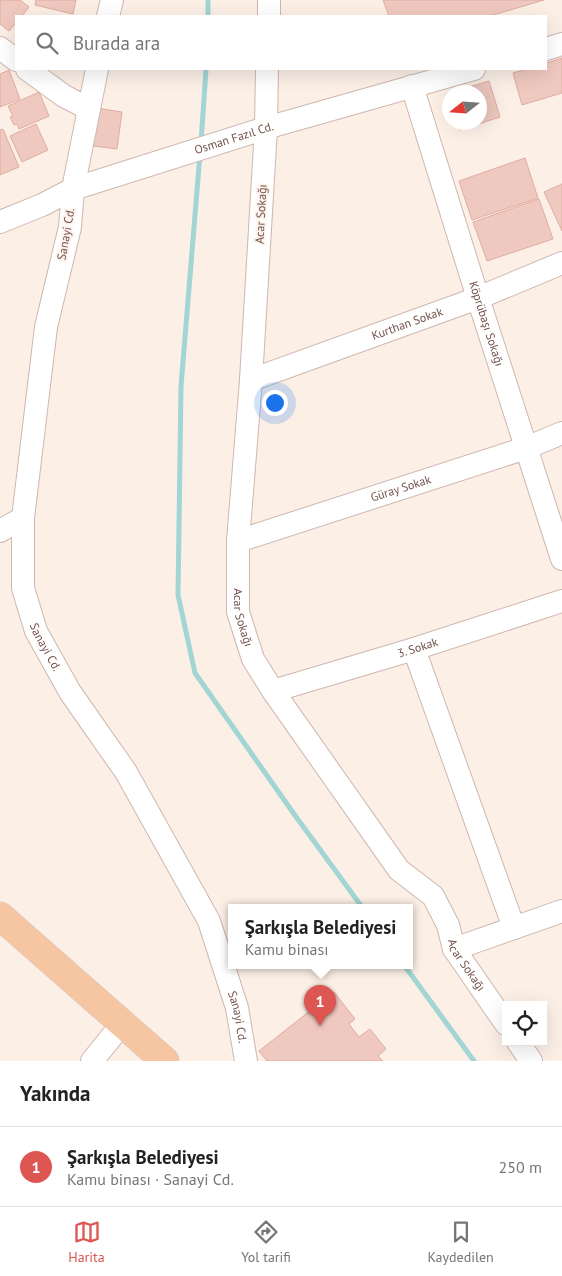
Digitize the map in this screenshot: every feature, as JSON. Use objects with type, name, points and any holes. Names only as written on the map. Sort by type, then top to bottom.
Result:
[{"type":"main road","points":[[0,916],[165,1061]]},
{"type":"street","points":[[108,15],[112,0]]},
{"type":"street","points":[[269,0],[269,15]]},
{"type":"street","points":[[547,49],[562,44]]},
{"type":"street","points":[[0,48],[15,59]]},
{"type":"street","points":[[28,70],[64,96],[88,108]]},
{"type":"street","name":"Sanayi Cd.","points":[[97,70],[73,189],[70,227],[46,327],[23,518],[23,588],[36,630],[70,692],[126,772],[209,921],[237,1008],[246,1061]]},
{"type":"street","points":[[259,130],[267,70]]},
{"type":"street","name":"Osman Fazıl Cd.","points":[[0,222],[42,206],[73,189],[259,130],[470,70]]},
{"type":"street","name":"Köprübaşı Sokağı","points":[[412,86],[562,559]]},
{"type":"street","name":"Acar Sokağı","points":[[259,130],[251,380],[238,541],[238,612],[253,659],[273,691],[398,870],[432,896],[448,925],[454,949],[502,1018]]},
{"type":"street","name":"Kurthan Sokak","points":[[251,380],[478,298],[562,263]]},
{"type":"street","name":"Güray Sokak","points":[[238,541],[526,448],[562,432]]},
{"type":"street","points":[[0,531],[23,518]]},
{"type":"street","name":"3. Sokak","points":[[273,691],[414,649],[562,601]]},
{"type":"street","points":[[414,649],[514,928]]},
{"type":"street","points":[[454,949],[562,911]]},
{"type":"street","points":[[92,1061],[122,1024]]},
{"type":"street","points":[[521,1046],[531,1061]]},
{"type":"building","points":[[0,0],[20,0],[29,7],[23,15],[15,15],[15,24],[9,31],[0,24]]},
{"type":"building","points":[[36,0],[76,0],[73,14],[35,5]]},
{"type":"building","points":[[383,0],[544,0],[493,15],[389,15]]},
{"type":"building","points":[[562,58],[562,93],[522,105],[513,73],[524,70],[547,70],[547,63]]},
{"type":"building","points":[[9,70],[20,99],[0,107],[0,74]]},
{"type":"building","points":[[489,81],[500,117],[487,121],[487,85],[476,85]]},
{"type":"building","points":[[39,92],[49,116],[19,129],[17,124],[14,125],[10,117],[13,116],[8,106]]},
{"type":"building","points":[[90,107],[122,112],[117,149],[93,146]]},
{"type":"building","points":[[36,124],[48,150],[22,162],[10,136]]},
{"type":"building","points":[[3,129],[19,167],[0,175],[0,130]]},
{"type":"building","points":[[525,158],[538,198],[472,220],[459,181]]},
{"type":"building","points":[[562,184],[562,231],[544,192]]},
{"type":"building","points":[[539,199],[553,239],[487,261],[473,222]]},
{"type":"building","points":[[334,992],[355,1019],[349,1024],[359,1037],[370,1029],[386,1049],[378,1056],[383,1061],[267,1061],[259,1051]]},
{"type":"waterway","points":[[208,0],[208,15]]},
{"type":"waterway","points":[[201,143],[206,70]]},
{"type":"waterway","points":[[200,154],[181,386],[178,595],[195,673],[360,904]]},
{"type":"waterway","points":[[407,969],[474,1061]]},
{"type":"place","name":"Şarkışla Belediyesi","points":[[320,1026]]}]
